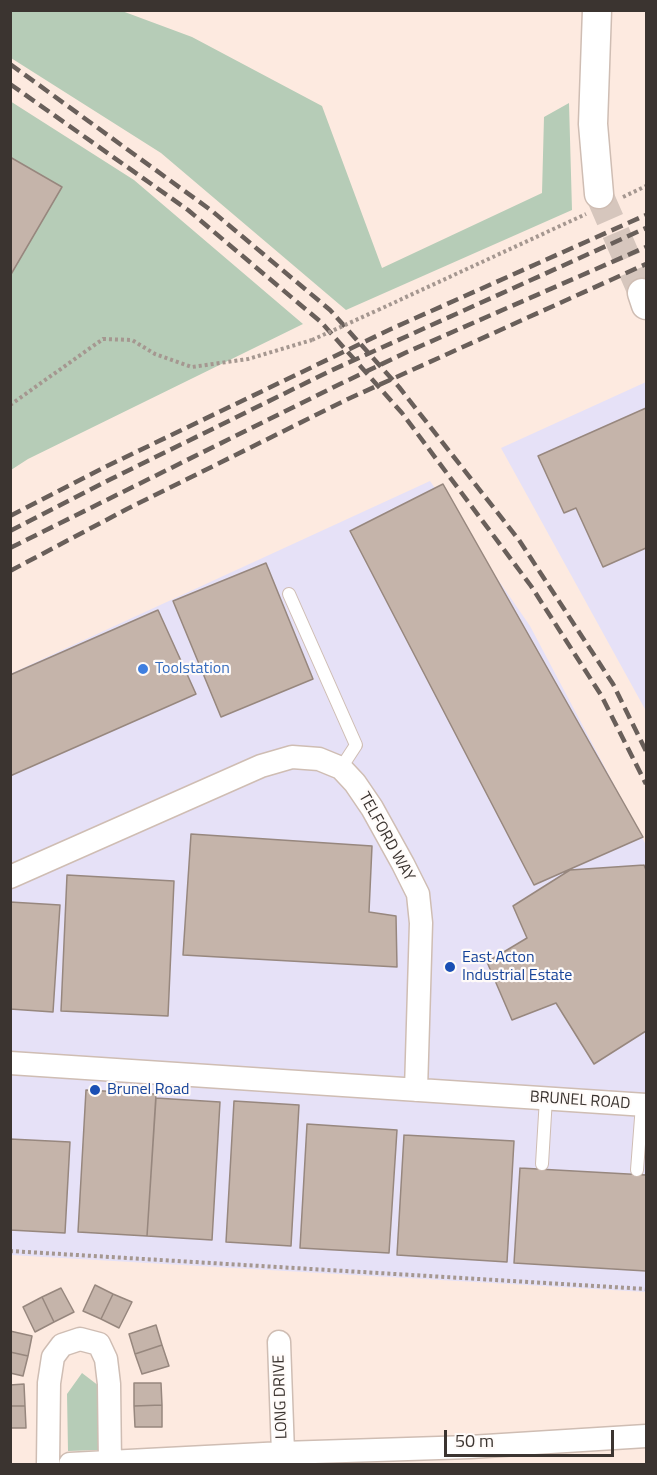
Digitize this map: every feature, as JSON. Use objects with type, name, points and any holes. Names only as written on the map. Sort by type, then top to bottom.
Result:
[{"type":"street","points":[[597,10],[593,124],[602,202]]},
{"type":"street","points":[[10,877],[261,766],[292,757],[319,759],[341,768]]},
{"type":"street","name":"TELFORD WAY","points":[[341,768],[355,783],[372,808],[418,894],[421,923],[416,1089]]},
{"type":"street","name":"BRUNEL ROAD","points":[[10,1063],[644,1105]]},
{"type":"street","points":[[48,1464],[49,1383],[53,1357],[62,1345],[80,1339],[99,1344],[106,1359],[110,1384],[110,1463]]},
{"type":"street","name":"LONG DRIVE","points":[[279,1342],[283,1453]]},
{"type":"street","name":"LONG DRIVE","points":[[70,1464],[283,1453],[470,1456],[646,1437]]},
{"type":"lane","points":[[289,594],[356,745],[341,768]]},
{"type":"lane","points":[[542,1164],[546,1098]]},
{"type":"lane","points":[[637,1170],[644,1105]]},
{"type":"path","points":[[10,405],[103,339],[132,340],[155,354],[192,367],[248,359],[312,340],[602,202],[646,186]]},
{"type":"path","points":[[10,1251],[646,1290]]},
{"type":"shaded area","points":[[646,382],[646,711],[501,448]]},
{"type":"shaded area","points":[[430,481],[530,626],[646,845],[646,1292],[11,1255],[10,674]]},
{"type":"green space","points":[[10,11],[122,11],[192,37],[322,106],[382,268],[542,193],[544,117],[569,103],[572,210],[346,310],[161,153],[11,58]]},
{"type":"green space","points":[[10,101],[134,180],[303,324],[28,459],[11,470]]},
{"type":"green space","points":[[82,1373],[99,1386],[99,1450],[68,1451],[67,1394]]},
{"type":"building","points":[[10,157],[62,187],[10,276]]},
{"type":"building","points":[[646,408],[646,548],[603,567],[576,508],[564,513],[538,456]]},
{"type":"building","points":[[443,484],[643,837],[534,885],[350,531]]},
{"type":"building","points":[[266,563],[313,679],[221,717],[173,601]]},
{"type":"building","points":[[158,610],[196,694],[10,776],[10,675]]},
{"type":"building","points":[[191,834],[372,846],[369,912],[396,916],[397,967],[183,955]]},
{"type":"building","points":[[644,865],[646,870],[646,1031],[594,1064],[556,1003],[512,1020],[487,962],[527,938],[513,906],[570,870]]},
{"type":"building","points":[[67,875],[174,881],[168,1016],[61,1011]]},
{"type":"building","points":[[10,902],[60,905],[53,1012],[10,1009]]},
{"type":"building","points":[[86,1090],[156,1094],[147,1236],[78,1232]]},
{"type":"building","points":[[156,1098],[220,1102],[212,1240],[147,1236]]},
{"type":"building","points":[[234,1101],[299,1105],[291,1246],[226,1242]]},
{"type":"building","points":[[307,1124],[397,1130],[389,1253],[300,1248]]},
{"type":"building","points":[[404,1135],[514,1141],[507,1262],[397,1255]]},
{"type":"building","points":[[10,1139],[70,1142],[65,1233],[10,1230]]},
{"type":"building","points":[[520,1168],[646,1175],[646,1271],[514,1263]]},
{"type":"building","points":[[95,1285],[113,1294],[101,1319],[83,1311]]},
{"type":"building","points":[[61,1288],[74,1312],[54,1322],[42,1297]]},
{"type":"building","points":[[113,1294],[132,1302],[119,1328],[101,1319]]},
{"type":"building","points":[[42,1297],[54,1322],[35,1332],[23,1307]]},
{"type":"building","points":[[156,1325],[162,1345],[135,1354],[129,1334]]},
{"type":"building","points":[[10,1331],[32,1336],[28,1356],[10,1352]]},
{"type":"building","points":[[162,1345],[169,1366],[142,1374],[135,1354]]},
{"type":"building","points":[[10,1352],[28,1356],[23,1376],[10,1373]]},
{"type":"building","points":[[134,1383],[161,1383],[162,1405],[134,1406]]},
{"type":"building","points":[[24,1384],[25,1406],[10,1406],[10,1385]]},
{"type":"building","points":[[162,1405],[162,1427],[135,1427],[134,1406]]},
{"type":"building","points":[[10,1406],[25,1406],[26,1428],[10,1428]]},
{"type":"tunnel","points":[[599,194],[642,293]]},
{"type":"railway","points":[[10,64],[212,211],[330,310],[399,387],[519,540],[613,684],[646,751]]},
{"type":"railway","points":[[10,84],[188,210],[322,323],[402,413],[531,586],[601,695],[646,784]]},
{"type":"railway","points":[[10,516],[103,468],[391,329],[646,215]]},
{"type":"railway","points":[[10,531],[330,371],[646,228]]},
{"type":"railway","points":[[10,548],[407,352],[646,247]]},
{"type":"railway","points":[[10,571],[127,509],[348,399],[646,264]]},
{"type":"place","name":"Toolstation","points":[[143,669]]},
{"type":"place","name":"East Acton Industrial Estate","points":[[450,967]]},
{"type":"place","name":"Brunel Road","points":[[95,1090]]}]
